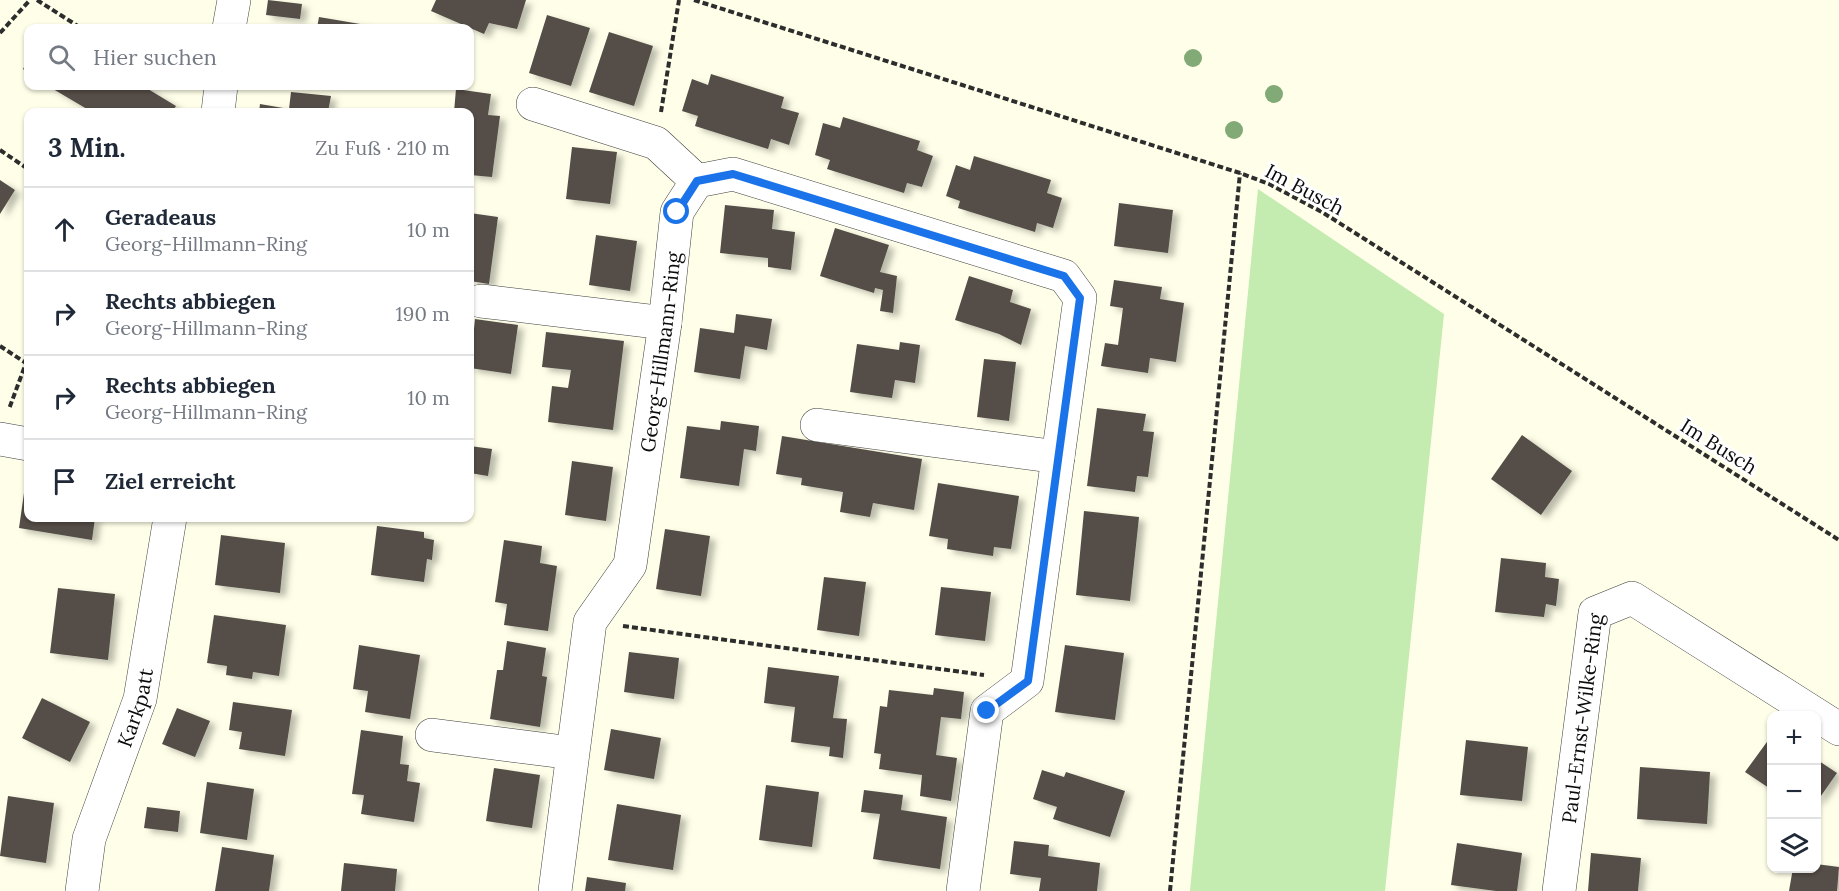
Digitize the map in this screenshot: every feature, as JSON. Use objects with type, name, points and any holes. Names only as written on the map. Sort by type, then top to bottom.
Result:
[{"type":"street","points":[[231,24],[234,0]]},
{"type":"street","points":[[218,108],[221,90]]},
{"type":"street","points":[[533,104],[656,143],[697,181],[733,174],[1064,276],[1080,298],[1028,681],[987,711],[963,891]]},
{"type":"street","name":"Georg-Hillmann-Ring","points":[[555,891],[590,621],[630,565],[665,323],[677,212],[697,181]]},
{"type":"street","points":[[481,301],[665,323]]},
{"type":"street","points":[[817,425],[1058,457]]},
{"type":"street","points":[[4,427],[24,441]]},
{"type":"street","name":"Karkpatt","points":[[82,891],[89,839],[140,699],[169,522]]},
{"type":"street","name":"Paul-Ernst-Wilke-Ring","points":[[1559,891],[1595,613],[1632,598],[1839,729]]},
{"type":"street","points":[[432,735],[572,753]]},
{"type":"path","points":[[0,33],[30,0]]},
{"type":"path","points":[[37,0],[75,24]]},
{"type":"path","points":[[656,143],[679,0]]},
{"type":"path","name":"Im Busch","points":[[694,0],[1269,184],[1322,212],[1839,540]]},
{"type":"path","points":[[0,150],[24,166]]},
{"type":"path","points":[[1170,891],[1240,173]]},
{"type":"path","points":[[0,346],[24,362]]},
{"type":"path","points":[[4,427],[24,369]]},
{"type":"path","points":[[590,621],[1028,681]]},
{"type":"green space","points":[[1258,189],[1444,314],[1385,891],[1190,891]]},
{"type":"building","points":[[268,0],[302,4],[300,19],[266,15]]},
{"type":"building","points":[[436,0],[526,0],[517,29],[489,23],[484,34],[474,30],[474,24],[461,24],[431,11]]},
{"type":"building","points":[[547,15],[590,28],[571,86],[529,73]]},
{"type":"building","points":[[319,17],[360,24],[318,24]]},
{"type":"building","points":[[609,32],[653,46],[634,106],[589,92]]},
{"type":"building","points":[[711,74],[784,97],[781,108],[799,113],[789,145],[771,139],[768,149],[695,126],[698,116],[682,111],[692,79],[708,85]]},
{"type":"building","points":[[55,90],[150,90],[176,106],[175,108],[85,108]]},
{"type":"building","points":[[456,90],[491,94],[488,115],[500,116],[492,177],[474,175],[474,108],[454,108]]},
{"type":"building","points":[[291,92],[331,96],[329,108],[289,108]]},
{"type":"building","points":[[260,104],[283,108],[260,108]]},
{"type":"building","points":[[843,117],[920,141],[917,150],[933,156],[922,187],[907,183],[904,193],[827,169],[830,160],[815,155],[823,123],[840,128]]},
{"type":"building","points":[[572,147],[617,152],[610,204],[566,199]]},
{"type":"building","points":[[974,156],[1051,180],[1047,193],[1062,198],[1053,228],[1037,223],[1035,232],[958,208],[960,201],[946,196],[956,165],[970,170]]},
{"type":"building","points":[[0,180],[15,190],[0,214]]},
{"type":"building","points":[[1119,203],[1173,210],[1168,253],[1114,246]]},
{"type":"building","points":[[725,205],[774,210],[772,229],[795,232],[791,270],[768,267],[768,258],[720,253]]},
{"type":"building","points":[[474,214],[498,217],[489,284],[474,282]]},
{"type":"building","points":[[835,228],[889,245],[880,272],[897,276],[893,313],[880,311],[883,290],[875,288],[874,293],[820,276]]},
{"type":"building","points":[[596,235],[637,241],[630,291],[589,285]]},
{"type":"building","points":[[969,276],[1013,290],[1010,302],[1031,309],[1021,345],[999,334],[955,320]]},
{"type":"building","points":[[1114,280],[1162,287],[1160,299],[1184,303],[1176,362],[1150,358],[1148,373],[1101,366],[1105,343],[1118,345],[1123,308],[1110,306]]},
{"type":"building","points":[[736,314],[772,319],[767,350],[745,346],[740,379],[694,372],[700,328],[734,333]]},
{"type":"building","points":[[475,319],[518,325],[511,374],[474,369]]},
{"type":"building","points":[[546,332],[624,341],[613,430],[548,422],[552,386],[568,388],[571,370],[542,367]]},
{"type":"building","points":[[900,342],[920,345],[915,383],[895,380],[892,398],[850,392],[857,344],[899,350]]},
{"type":"building","points":[[984,359],[1016,362],[1009,421],[977,417]]},
{"type":"building","points":[[1097,408],[1146,414],[1143,431],[1154,432],[1148,477],[1137,476],[1135,492],[1087,486]]},
{"type":"building","points":[[721,421],[759,426],[756,451],[744,449],[739,486],[680,478],[687,426],[720,430]]},
{"type":"building","points":[[1522,435],[1572,471],[1541,515],[1491,479]]},
{"type":"building","points":[[782,436],[922,459],[914,510],[873,503],[870,517],[840,512],[843,492],[801,485],[802,478],[776,474]]},
{"type":"building","points":[[474,447],[492,449],[488,476],[474,474]]},
{"type":"building","points":[[572,461],[613,467],[606,521],[565,515]]},
{"type":"building","points":[[938,483],[1019,496],[1011,549],[994,547],[993,556],[947,549],[948,539],[929,536]]},
{"type":"building","points":[[24,493],[24,522],[94,522],[92,540],[19,528]]},
{"type":"building","points":[[1084,511],[1139,517],[1130,601],[1076,595]]},
{"type":"building","points":[[377,526],[424,532],[424,538],[434,540],[432,560],[427,559],[424,582],[371,575]]},
{"type":"building","points":[[665,529],[710,536],[701,596],[656,589]]},
{"type":"building","points":[[221,535],[285,543],[280,593],[215,585]]},
{"type":"building","points":[[504,540],[542,546],[540,563],[557,566],[548,631],[504,625],[507,604],[495,602]]},
{"type":"building","points":[[1501,558],[1546,563],[1545,577],[1559,579],[1556,606],[1546,604],[1544,617],[1495,612]]},
{"type":"building","points":[[824,577],[866,582],[859,636],[817,630]]},
{"type":"building","points":[[941,587],[991,592],[985,641],[935,635]]},
{"type":"building","points":[[58,588],[115,594],[108,660],[50,653]]},
{"type":"building","points":[[214,615],[286,625],[279,676],[253,672],[252,679],[226,675],[227,666],[207,663]]},
{"type":"building","points":[[507,641],[546,648],[542,676],[547,677],[540,727],[490,719],[497,670],[503,670]]},
{"type":"building","points":[[359,645],[420,655],[410,719],[365,712],[368,691],[353,689]]},
{"type":"building","points":[[1065,645],[1124,653],[1115,720],[1055,712]]},
{"type":"building","points":[[629,652],[679,658],[674,699],[624,692]]},
{"type":"building","points":[[768,667],[839,676],[833,718],[847,719],[843,758],[829,756],[830,747],[791,742],[795,707],[764,703]]},
{"type":"building","points":[[934,688],[964,692],[961,719],[941,717],[936,755],[957,758],[951,801],[920,796],[922,775],[879,769],[881,754],[874,753],[880,706],[887,707],[889,690],[933,695]]},
{"type":"building","points":[[42,698],[90,722],[70,762],[22,738]]},
{"type":"building","points":[[233,702],[292,710],[285,756],[239,749],[242,732],[229,730]]},
{"type":"building","points":[[177,708],[210,721],[195,757],[162,744]]},
{"type":"building","points":[[611,729],[661,738],[654,779],[604,770]]},
{"type":"building","points":[[361,730],[403,736],[400,764],[409,765],[407,781],[420,783],[414,822],[361,814],[364,795],[352,794]]},
{"type":"building","points":[[1466,740],[1528,747],[1522,801],[1460,795]]},
{"type":"building","points":[[1767,742],[1767,787],[1745,772]]},
{"type":"building","points":[[1821,762],[1837,773],[1821,796]]},
{"type":"building","points":[[1640,767],[1710,772],[1707,824],[1637,819]]},
{"type":"building","points":[[494,768],[540,775],[532,828],[486,821]]},
{"type":"building","points":[[1042,770],[1064,777],[1066,772],[1125,791],[1110,837],[1053,819],[1057,807],[1033,799]]},
{"type":"building","points":[[207,782],[254,789],[247,840],[200,833]]},
{"type":"building","points":[[766,785],[819,792],[812,847],[759,840]]},
{"type":"building","points":[[864,790],[903,795],[901,810],[947,817],[940,869],[873,859],[880,814],[861,812]]},
{"type":"building","points":[[8,796],[54,803],[46,863],[0,856]]},
{"type":"building","points":[[617,804],[681,815],[673,870],[608,860]]},
{"type":"building","points":[[147,807],[180,811],[178,832],[144,828]]},
{"type":"building","points":[[1014,841],[1049,845],[1048,856],[1100,863],[1097,891],[1039,891],[1041,878],[1010,874]]},
{"type":"building","points":[[1457,843],[1522,853],[1517,891],[1496,891],[1451,885]]},
{"type":"building","points":[[222,847],[274,855],[269,891],[215,891]]},
{"type":"building","points":[[1591,853],[1641,858],[1638,891],[1588,891]]},
{"type":"building","points":[[344,863],[397,869],[395,891],[341,891]]},
{"type":"building","points":[[1821,865],[1839,867],[1837,891],[1789,891],[1792,873],[1821,873]]},
{"type":"building","points":[[587,877],[626,883],[625,891],[585,891]]},
{"type":"route","points":[[677,212],[697,181],[733,174],[1064,276],[1080,298],[1028,681],[987,711]]}]
